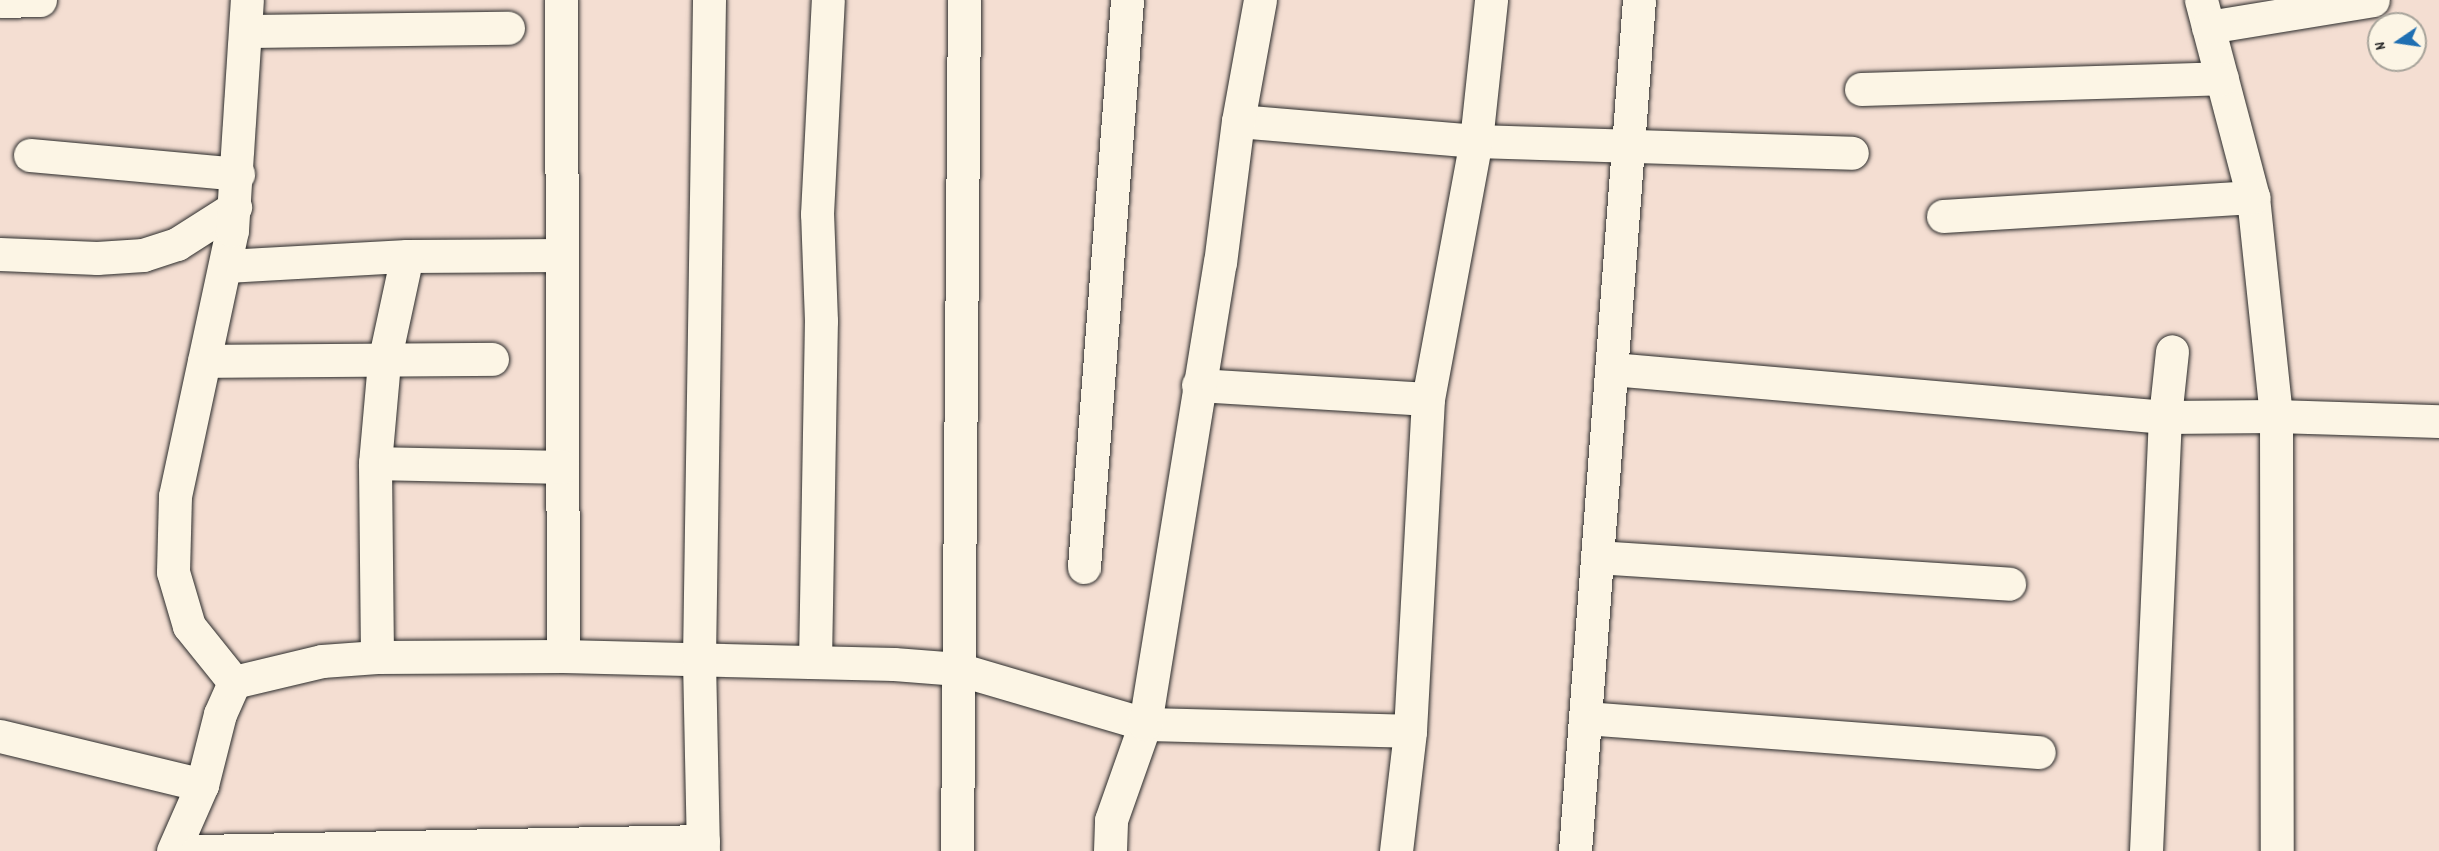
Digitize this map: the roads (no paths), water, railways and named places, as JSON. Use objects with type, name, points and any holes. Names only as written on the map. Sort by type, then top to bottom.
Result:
[{"type":"street","points":[[0,1],[40,0]]},
{"type":"street","points":[[561,0],[563,656]]},
{"type":"street","points":[[198,851],[703,846],[699,659],[709,0]]},
{"type":"street","points":[[815,662],[821,321],[817,214],[828,0]]},
{"type":"street","points":[[957,851],[964,0]]},
{"type":"street","points":[[1084,567],[1127,0]]},
{"type":"street","points":[[1110,851],[1111,820],[1145,724],[1198,385],[1220,263],[1238,121],[1260,0]]},
{"type":"street","points":[[1396,851],[1410,730],[1428,399],[1476,141],[1491,0]]},
{"type":"street","points":[[1575,851],[1639,0]]},
{"type":"street","points":[[2277,851],[2276,416],[2253,198],[2204,13],[2373,0]]},
{"type":"street","points":[[234,682],[189,626],[173,572],[175,495],[231,238],[238,174],[247,16],[508,28]]},
{"type":"street","points":[[1861,89],[2222,78]]},
{"type":"street","points":[[1238,121],[1476,141],[1628,144],[1852,153]]},
{"type":"street","points":[[30,155],[238,174]]},
{"type":"street","points":[[1943,216],[2253,198]]},
{"type":"street","points":[[0,254],[97,258],[143,255],[177,244],[231,238],[407,256],[562,255]]},
{"type":"street","points":[[377,657],[375,463],[384,362],[407,256]]},
{"type":"street","points":[[2146,851],[2165,417],[2172,351]]},
{"type":"street","points":[[204,361],[384,362],[492,359]]},
{"type":"street","points":[[1612,369],[2165,417],[2276,416],[2439,421]]},
{"type":"street","points":[[1198,385],[1428,399]]},
{"type":"street","points":[[375,463],[562,467]]},
{"type":"street","points":[[1597,557],[2009,584]]},
{"type":"street","points":[[234,682],[322,661],[377,657],[563,656],[815,662],[958,669],[1145,724],[1410,730]]},
{"type":"street","points":[[173,851],[202,785],[220,714],[234,682]]},
{"type":"street","points":[[1585,718],[2039,752]]},
{"type":"street","points":[[0,736],[202,785]]}]
